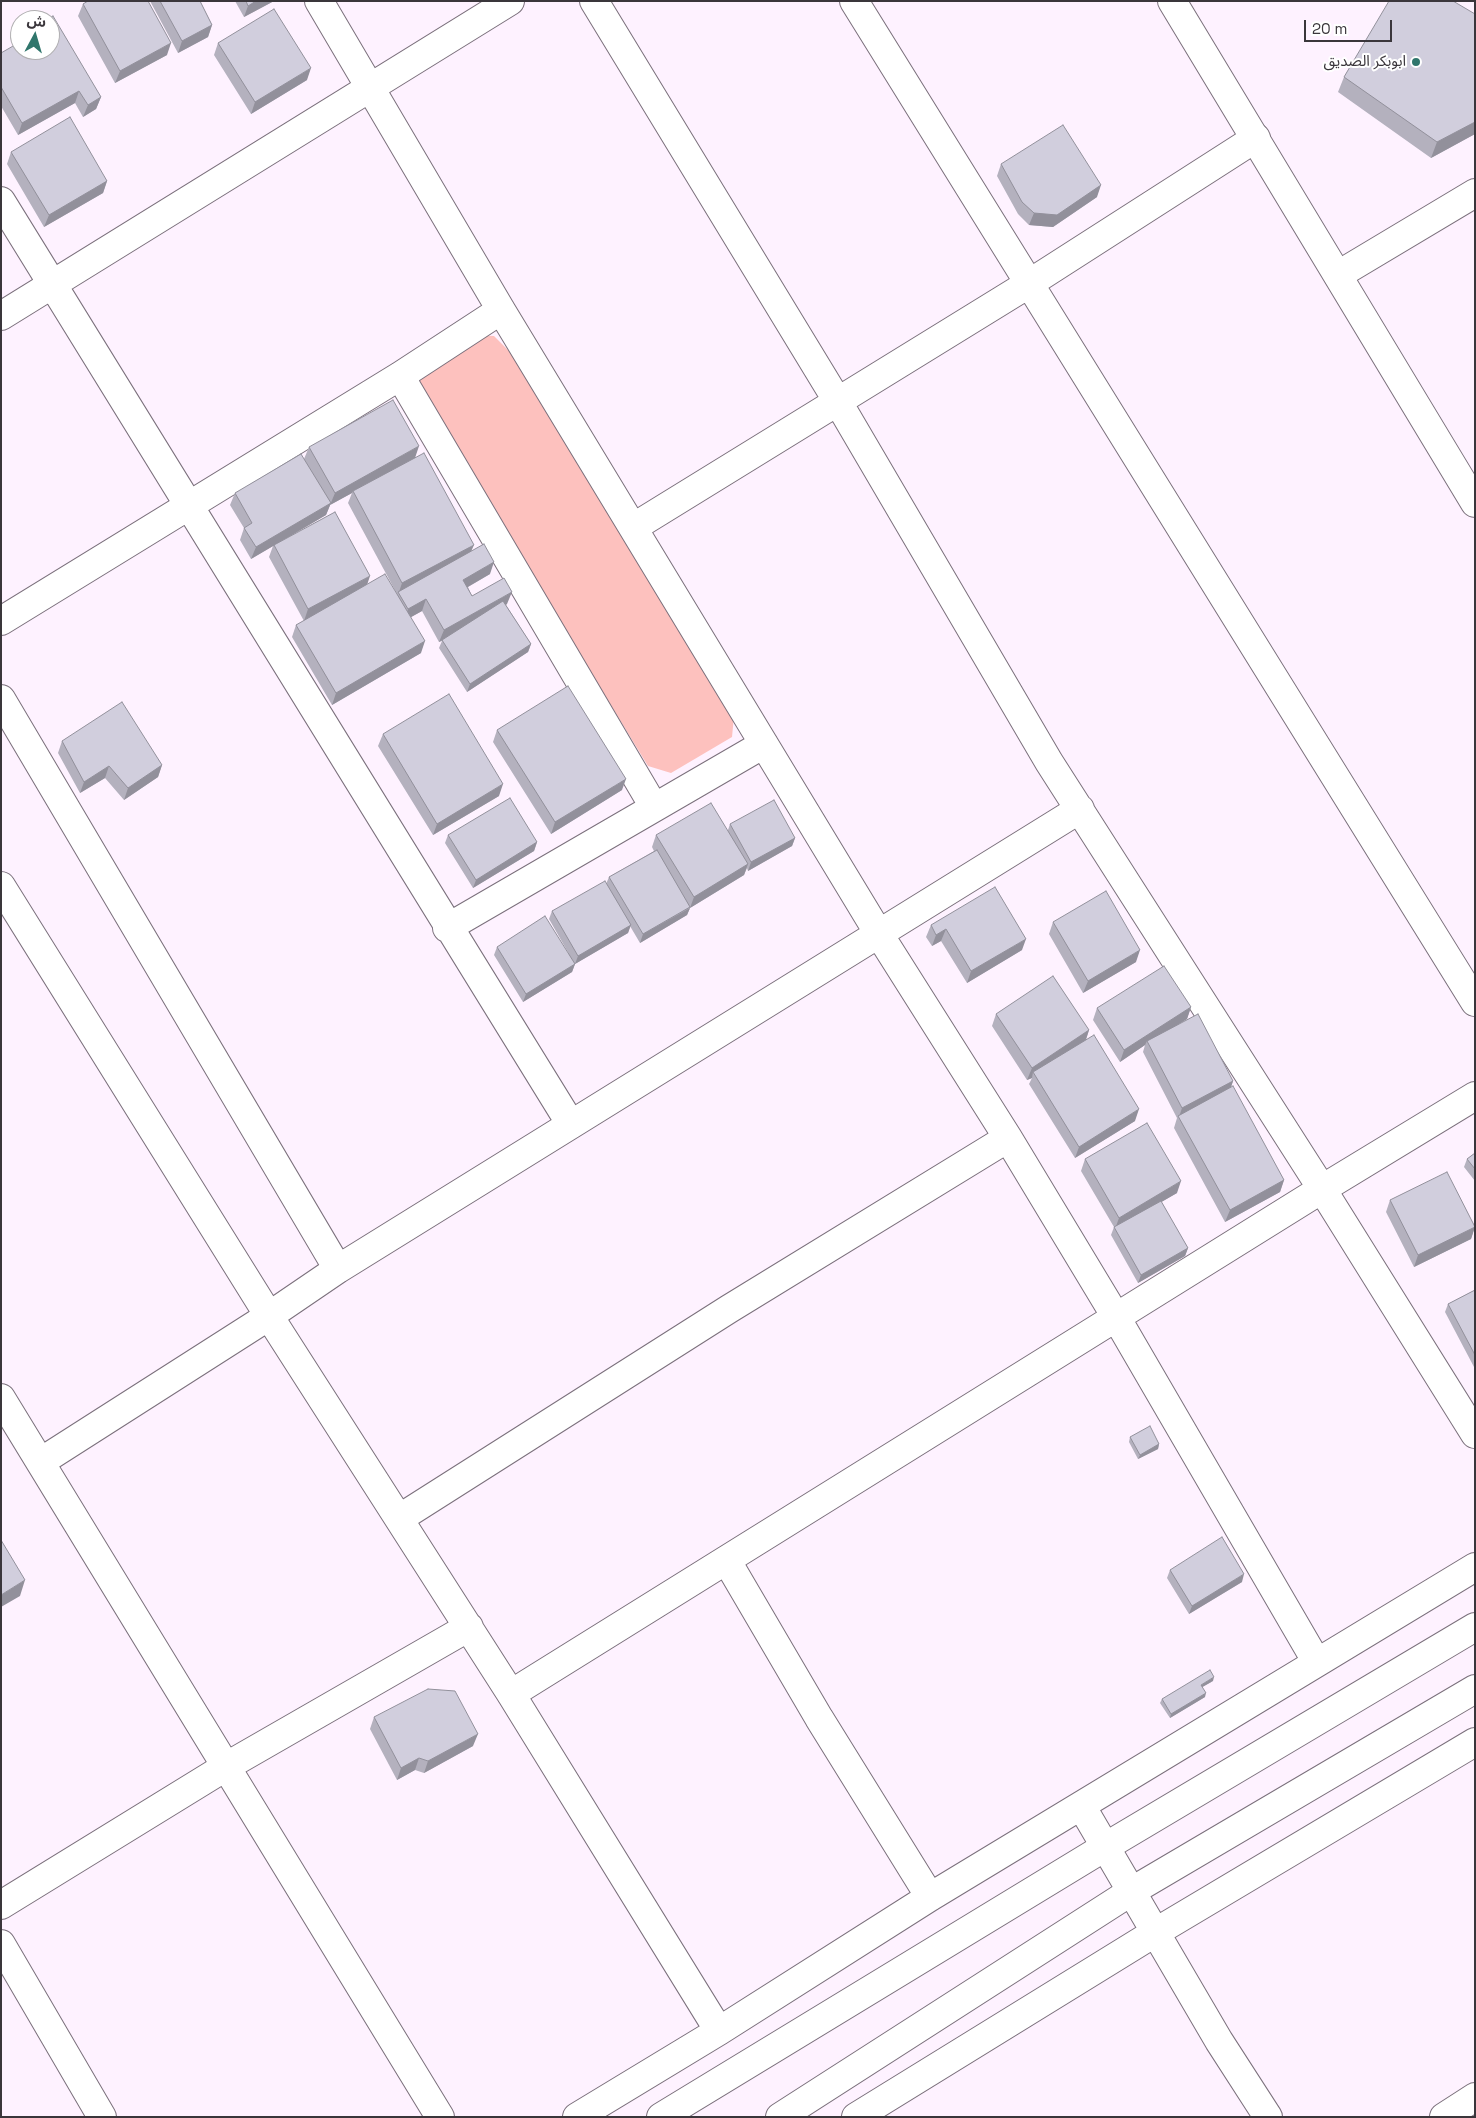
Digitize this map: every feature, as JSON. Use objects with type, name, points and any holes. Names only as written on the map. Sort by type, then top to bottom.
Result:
[{"type":"street","points":[[319,1],[501,310],[879,934],[1008,1138],[1116,1317],[1316,1661]]},
{"type":"street","points":[[1,316],[54,285],[510,1]]},
{"type":"street","points":[[594,1],[838,402],[1049,762],[1322,1189],[1475,1434]]},
{"type":"street","points":[[854,1],[1475,1002]]},
{"type":"street","points":[[1172,1],[1475,503]]},
{"type":"street","points":[[634,527],[1030,283],[1256,138]]},
{"type":"street","points":[[1338,275],[1475,193]]},
{"type":"street","points":[[1,201],[190,505],[447,928],[570,1123]]},
{"type":"street","points":[[1,622],[400,376],[501,310]]},
{"type":"street","points":[[400,376],[654,807]]},
{"type":"street","points":[[1,699],[338,1269]]},
{"type":"street","points":[[447,928],[764,744]]},
{"type":"street","points":[[42,1461],[269,1316],[338,1269],[570,1123],[1080,809]]},
{"type":"street","points":[[1,886],[269,1316],[469,1627],[719,2031]]},
{"type":"street","points":[[511,1694],[1322,1189],[1475,1096]]},
{"type":"street","points":[[400,1518],[729,1309],[1008,1138]]},
{"type":"street","points":[[1,1398],[42,1461],[440,2117]]},
{"type":"street","points":[[727,1561],[819,1718],[930,1898]]},
{"type":"street","points":[[577,2117],[1316,1661],[1475,1567]]},
{"type":"street","points":[[1,1905],[226,1766],[469,1627]]},
{"type":"street","points":[[661,2117],[1105,1847],[1475,1627]]},
{"type":"street","points":[[780,2117],[1132,1891],[1475,1689]]},
{"type":"street","points":[[856,2117],[1156,1932],[1475,1742]]},
{"type":"street","points":[[1082,1807],[1219,2040],[1268,2117]]},
{"type":"street","points":[[1,1944],[102,2117]]},
{"type":"street","points":[[1444,2117],[1475,2097]]},
{"type":"shaded area","points":[[475,335],[494,336],[514,356],[734,716],[732,737],[671,773],[648,766],[416,386],[418,372]]},
{"type":"building","points":[[88,1],[148,1],[171,43],[120,71],[83,4]]},
{"type":"building","points":[[160,1],[200,1],[212,25],[182,41]]},
{"type":"building","points":[[246,1],[256,1],[248,6]]},
{"type":"building","name":"ابوبكر الصديق","points":[[1389,1],[1453,1],[1475,14],[1475,122],[1437,142],[1344,77]]},
{"type":"building","points":[[274,9],[311,68],[255,102],[218,43]]},
{"type":"building","points":[[60,28],[101,97],[88,105],[79,91],[22,123],[1,87],[1,53],[10,48],[10,60],[60,60]]},
{"type":"building","points":[[70,117],[107,181],[49,215],[11,152]]},
{"type":"building","points":[[1063,125],[1101,185],[1057,215],[1034,213],[1022,202],[1001,164]]},
{"type":"building","points":[[393,400],[419,446],[335,493],[309,447]]},
{"type":"building","points":[[424,453],[474,545],[402,583],[353,491]]},
{"type":"building","points":[[301,454],[331,503],[256,547],[244,528],[252,523],[235,493]]},
{"type":"building","points":[[335,512],[370,576],[308,609],[274,545]]},
{"type":"building","points":[[484,544],[494,562],[463,580],[472,596],[504,578],[512,592],[444,630],[426,599],[408,609],[398,592]]},
{"type":"building","points":[[385,574],[425,641],[336,693],[296,625]]},
{"type":"building","points":[[503,601],[531,644],[470,684],[442,640]]},
{"type":"building","points":[[568,686],[626,779],[555,822],[497,730]]},
{"type":"building","points":[[449,694],[503,784],[437,824],[383,734]]},
{"type":"building","points":[[122,702],[162,765],[128,788],[109,766],[84,782],[62,741]]},
{"type":"building","points":[[510,798],[537,842],[476,880],[448,835]]},
{"type":"building","points":[[774,800],[795,838],[751,862],[730,824]]},
{"type":"building","points":[[711,803],[748,864],[694,897],[656,835]]},
{"type":"building","points":[[657,850],[690,907],[643,934],[609,877]]},
{"type":"building","points":[[605,881],[631,925],[578,956],[552,911]]},
{"type":"building","points":[[995,887],[1026,939],[971,971],[946,929],[936,935],[931,925]]},
{"type":"building","points":[[1106,891],[1140,950],[1088,981],[1053,922]]},
{"type":"building","points":[[545,916],[575,964],[526,994],[497,947]]},
{"type":"building","points":[[1164,966],[1191,1007],[1124,1050],[1097,1008]]},
{"type":"building","points":[[1053,976],[1089,1030],[1032,1068],[996,1014]]},
{"type":"building","points":[[1198,1014],[1233,1081],[1182,1108],[1147,1041]]},
{"type":"building","points":[[1094,1035],[1139,1109],[1079,1147],[1033,1072]]},
{"type":"building","points":[[1233,1086],[1284,1180],[1230,1210],[1178,1116]]},
{"type":"building","points":[[1147,1123],[1181,1181],[1119,1218],[1085,1159]]},
{"type":"building","points":[[1475,1153],[1475,1169],[1467,1159]]},
{"type":"building","points":[[1447,1172],[1475,1227],[1418,1255],[1390,1200]]},
{"type":"building","points":[[1161,1201],[1188,1248],[1141,1275],[1114,1227]]},
{"type":"building","points":[[1475,1290],[1475,1355],[1448,1304]]},
{"type":"building","points":[[1150,1426],[1159,1444],[1140,1455],[1130,1437]]},
{"type":"building","points":[[1222,1537],[1244,1574],[1192,1606],[1170,1570]]},
{"type":"building","points":[[1,1540],[25,1580],[1,1595]]},
{"type":"building","points":[[1210,1670],[1214,1677],[1201,1685],[1206,1693],[1171,1714],[1162,1699]]},
{"type":"building","points":[[428,1689],[455,1691],[478,1734],[428,1761],[419,1758],[401,1768],[374,1717]]},
{"type":"place","name":"ابوبكر الصديق","points":[[1416,62]]}]
